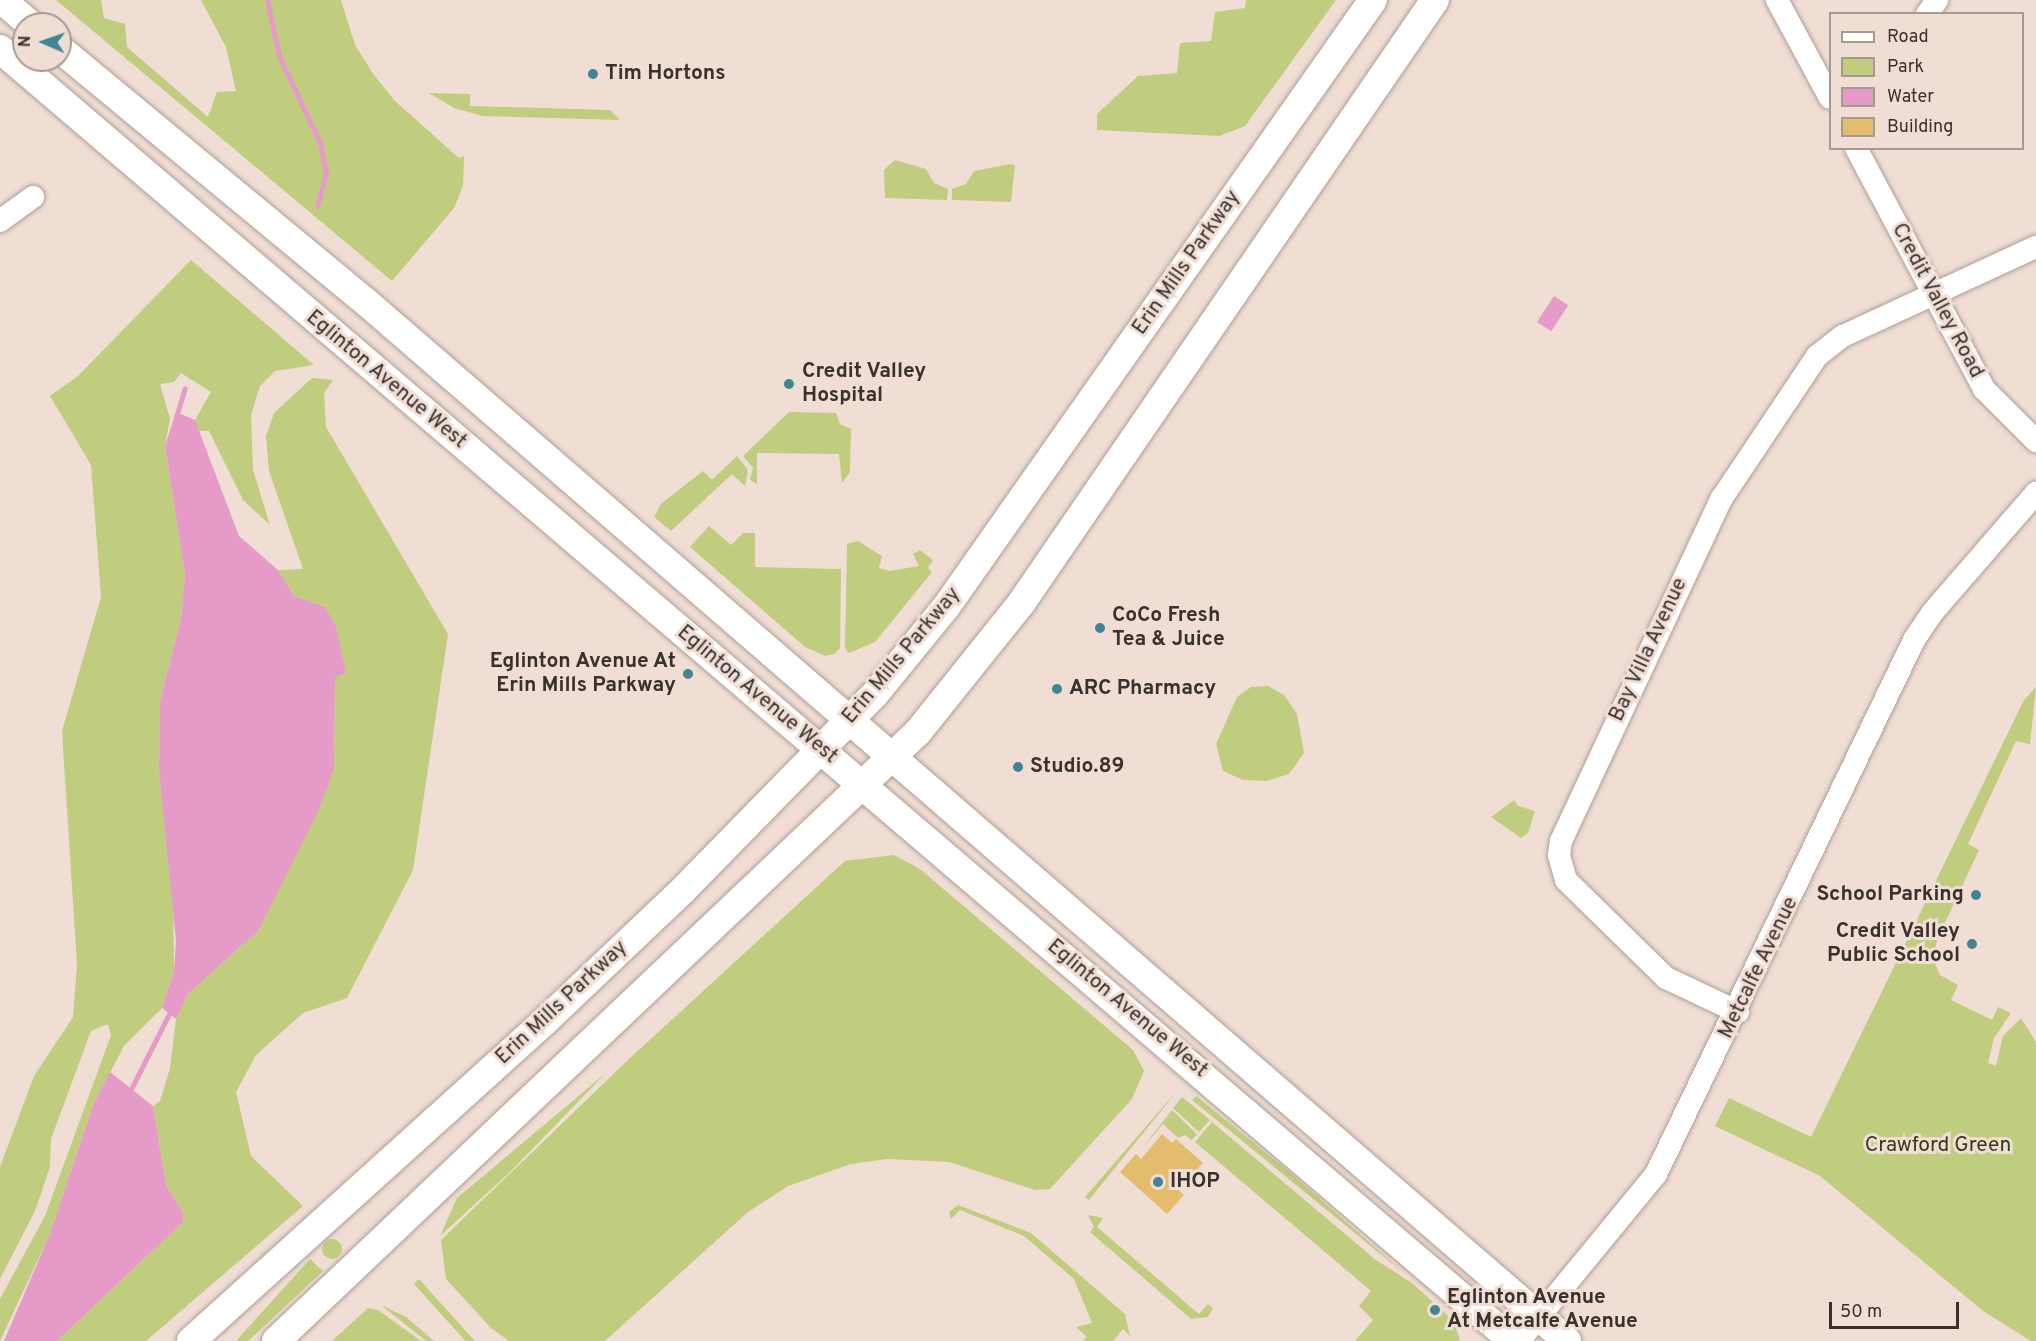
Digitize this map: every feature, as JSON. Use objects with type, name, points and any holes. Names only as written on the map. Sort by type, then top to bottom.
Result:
[{"type":"main road","points":[[2,0],[16,12]]},
{"type":"main road","name":"Erin Mills Parkway","points":[[191,1341],[552,1014],[847,722],[946,607],[1373,0]]},
{"type":"main road","points":[[276,1341],[918,732],[1022,602],[1435,0]]},
{"type":"main road","name":"Eglinton Avenue West","points":[[0,49],[1513,1341]]},
{"type":"main road","name":"Eglinton Avenue West","points":[[72,59],[366,302],[847,722],[1567,1341]]},
{"type":"street","points":[[1777,0],[1825,75],[1829,93]]},
{"type":"street","name":"Credit Valley Road","points":[[1857,150],[1931,296],[1984,389],[2036,441]]},
{"type":"street","points":[[0,221],[33,197]]},
{"type":"street","name":"Bay Villa Avenue","points":[[1738,1012],[1666,978],[1566,880],[1559,855],[1561,840],[1711,518],[1807,368],[1842,336],[2036,247]]},
{"type":"street","name":"Metcalfe Avenue","points":[[1519,1341],[1644,1193],[1738,1012],[1914,640],[1932,613],[2036,493]]},
{"type":"green space","points":[[56,0],[101,0],[104,18],[125,24],[127,47],[208,117],[217,92],[236,91],[226,47],[201,0],[341,0],[355,45],[374,75],[395,101],[459,158],[464,156],[463,186],[454,208],[392,281]]},
{"type":"green space","points":[[1246,0],[1336,0],[1245,126],[1219,136],[1097,130],[1097,114],[1138,76],[1177,73],[1180,43],[1211,41],[1215,12],[1245,8]]},
{"type":"green space","points":[[429,93],[470,94],[470,106],[610,110],[620,120],[483,116],[454,108]]},
{"type":"green space","points":[[895,160],[926,169],[934,183],[948,189],[947,200],[885,198],[884,170]]},
{"type":"green space","points":[[1015,165],[1011,202],[952,200],[952,189],[966,184],[974,171]]},
{"type":"green space","points":[[191,260],[314,365],[275,371],[260,386],[251,415],[253,470],[270,525],[243,500],[209,431],[196,431],[195,420],[211,392],[181,373],[174,382],[160,384],[170,419],[165,446],[185,573],[181,619],[160,701],[159,770],[173,878],[174,971],[162,1008],[124,1046],[94,1103],[49,1236],[0,1341],[0,1299],[45,1216],[111,1035],[108,1024],[91,1031],[51,1139],[50,1167],[35,1211],[0,1279],[0,1167],[34,1076],[73,1017],[77,965],[62,731],[101,597],[91,465],[50,396],[78,376]]},
{"type":"green space","points":[[312,378],[333,380],[324,393],[326,427],[448,634],[413,870],[347,998],[303,1013],[256,1055],[236,1092],[251,1156],[303,1206],[146,1341],[57,1341],[183,1222],[183,1212],[166,1185],[153,1106],[160,1101],[170,1068],[176,1019],[188,994],[258,931],[334,769],[335,677],[325,607],[294,596],[278,570],[303,569],[269,471],[266,436],[274,413]]},
{"type":"green space","points":[[789,412],[836,413],[840,424],[851,429],[850,472],[842,483],[839,454],[757,453],[757,484],[750,480],[753,468],[743,456]]},
{"type":"green space","points":[[737,456],[748,470],[745,486],[732,474],[671,531],[654,517],[661,504],[703,471],[712,480]]},
{"type":"green space","points":[[709,526],[731,545],[743,533],[755,533],[755,567],[841,569],[840,648],[834,654],[825,656],[805,647],[690,547]]},
{"type":"green space","points":[[858,541],[882,556],[879,568],[890,571],[919,566],[913,554],[920,550],[933,560],[928,568],[932,572],[875,642],[849,653],[845,648],[847,544]]},
{"type":"green space","points":[[1268,686],[1284,695],[1297,714],[1304,753],[1289,774],[1266,781],[1243,780],[1223,771],[1216,744],[1237,697],[1251,687]]},
{"type":"green space","name":"Crawford Green","points":[[2036,687],[2030,744],[2016,741],[1968,844],[1979,850],[1937,940],[1933,959],[1940,975],[1958,985],[1951,1000],[1992,1020],[1998,1007],[2011,1013],[1994,1038],[1988,1063],[1996,1066],[2003,1036],[2021,1018],[2036,1042],[2036,1341],[2031,1341],[1983,1311],[1820,1176],[1715,1126],[1729,1098],[1811,1137],[2024,700]]},
{"type":"green space","points":[[1514,800],[1518,806],[1535,811],[1528,833],[1521,838],[1491,817]]},
{"type":"green space","points":[[894,855],[920,869],[1133,1050],[1144,1071],[1132,1099],[1050,1189],[1035,1190],[949,1162],[887,1159],[851,1164],[788,1186],[748,1212],[605,1341],[509,1341],[491,1328],[446,1279],[441,1240],[629,1059],[845,861]]},
{"type":"green space","points":[[606,1073],[510,1172],[440,1236],[457,1198]]},
{"type":"green space","points":[[1174,1095],[1089,1200],[1085,1197],[1168,1101]]},
{"type":"green space","points":[[1196,1096],[1286,1169],[1405,1274],[1192,1100]]},
{"type":"green space","points":[[1182,1097],[1210,1120],[1199,1132],[1173,1108]]},
{"type":"green space","points":[[1172,1110],[1197,1134],[1192,1140],[1185,1135],[1178,1138],[1163,1124],[1140,1151]]},
{"type":"green space","points":[[1212,1122],[1376,1260],[1412,1283],[1454,1321],[1460,1341],[1355,1341],[1373,1320],[1359,1306],[1371,1291],[1195,1142]]},
{"type":"green space","points":[[958,1205],[1031,1233],[1125,1314],[1130,1336],[1123,1329],[1113,1341],[1083,1341],[1087,1337],[1076,1327],[1092,1323],[1074,1279],[1024,1236],[960,1210],[951,1219],[949,1212]]},
{"type":"green space","points":[[1088,1215],[1103,1218],[1097,1227],[1199,1314],[1208,1304],[1213,1308],[1208,1317],[1191,1319],[1090,1232],[1094,1227]]},
{"type":"green space","points":[[328,1239],[336,1239],[342,1245],[342,1253],[336,1259],[328,1259],[322,1253],[322,1245]]},
{"type":"green space","points":[[310,1259],[323,1271],[248,1341],[236,1341]]},
{"type":"green space","points":[[419,1279],[475,1341],[465,1341],[414,1284]]},
{"type":"green space","points":[[381,1305],[406,1317],[434,1341],[426,1341]]},
{"type":"green space","points":[[368,1308],[378,1310],[421,1341],[332,1341]]},
{"type":"water","points":[[1554,296],[1568,305],[1551,331],[1537,322]]},
{"type":"water","points":[[176,412],[195,420],[239,536],[278,570],[294,596],[325,607],[336,627],[346,673],[335,677],[334,769],[319,809],[258,931],[188,994],[176,1019],[162,1008],[174,971],[176,941],[159,770],[160,701],[181,619],[185,574],[165,446]]},
{"type":"water","points":[[110,1072],[153,1106],[166,1185],[183,1212],[183,1222],[57,1341],[4,1341],[49,1236],[94,1103]]},
{"type":"building","name":"IHOP","points":[[1162,1134],[1172,1143],[1176,1139],[1203,1163],[1179,1190],[1184,1195],[1167,1214],[1120,1172],[1136,1154],[1141,1159]]},
{"type":"waterway","points":[[267,0],[279,56],[320,143],[326,173],[317,206]]},
{"type":"waterway","points":[[176,417],[185,388]]},
{"type":"waterway","points":[[129,1093],[172,1008]]},
{"type":"place","name":"Tim Hortons","points":[[593,74]]},
{"type":"place","name":"Credit Valley Hospital","points":[[789,384]]},
{"type":"place","name":"CoCo Fresh Tea & Juice","points":[[1100,628]]},
{"type":"place","name":"Eglinton Avenue At Erin Mills Parkway","points":[[688,674]]},
{"type":"place","name":"ARC Pharmacy","points":[[1057,689]]},
{"type":"place","name":"Studio.89","points":[[1018,767]]},
{"type":"place","name":"School Parking","points":[[1976,895]]},
{"type":"place","name":"Credit Valley Public School","points":[[1972,944]]},
{"type":"place","name":"IHOP","points":[[1158,1182]]},
{"type":"place","name":"Eglinton Avenue At Metcalfe Avenue","points":[[1435,1310]]}]
